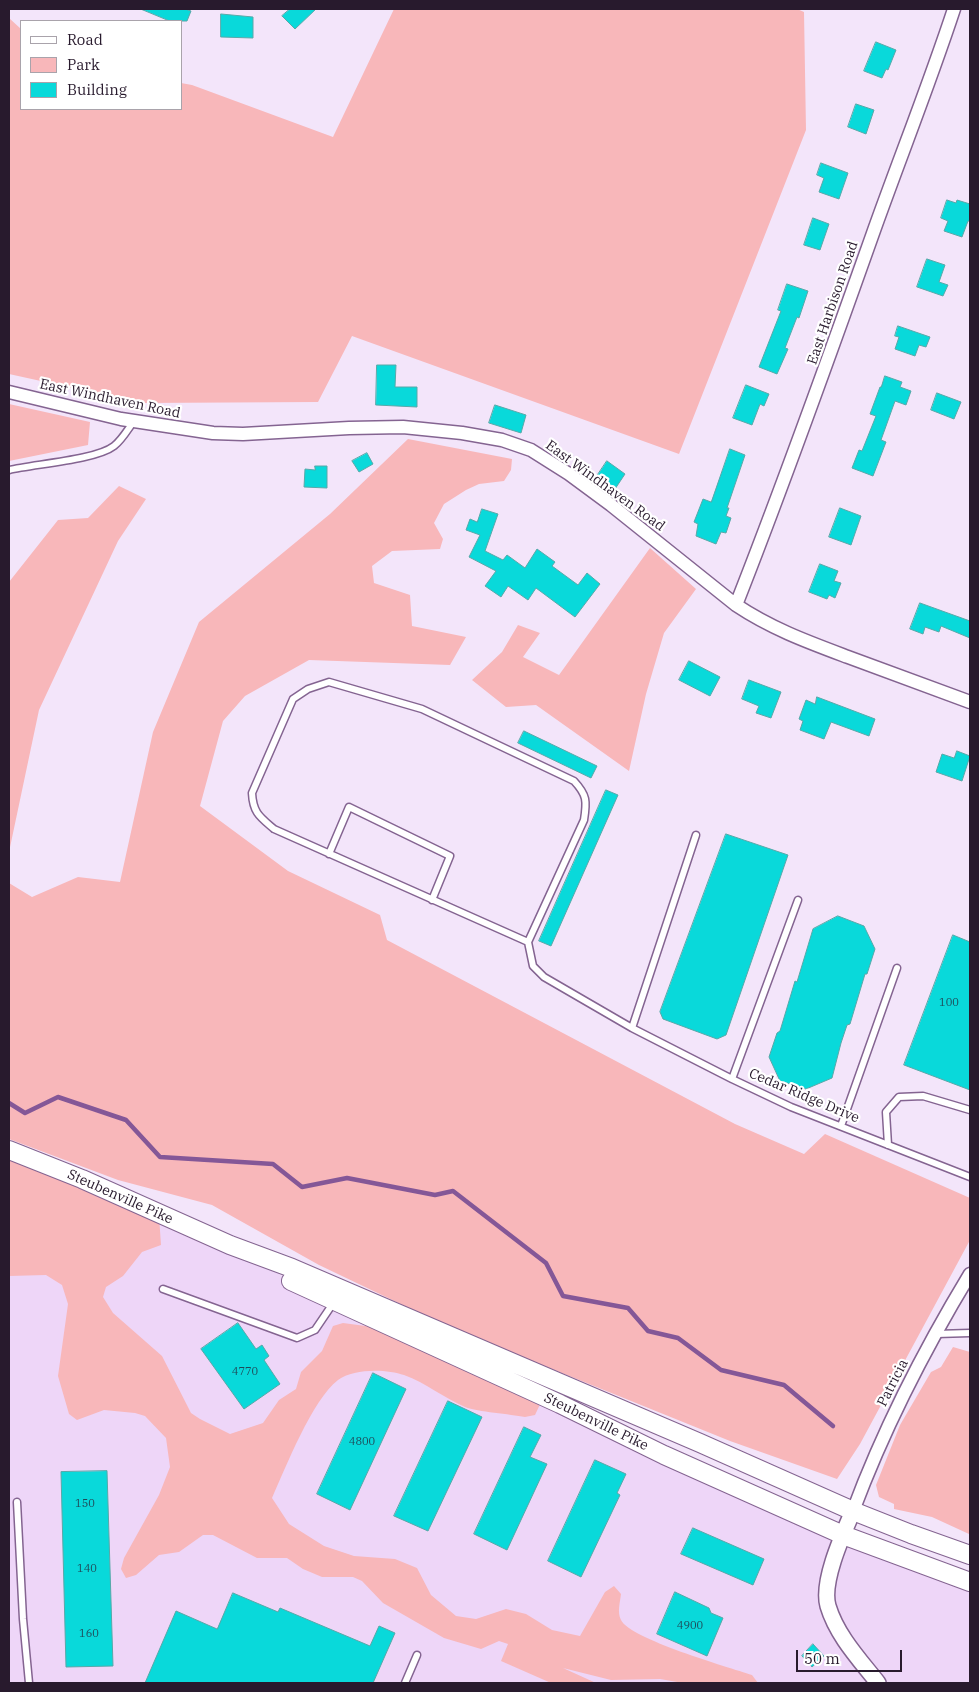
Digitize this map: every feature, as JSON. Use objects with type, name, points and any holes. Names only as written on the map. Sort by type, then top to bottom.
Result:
[{"type":"main road","name":"Steubenville Pike","points":[[9,1150],[82,1179],[230,1246],[300,1272],[700,1443],[853,1511],[970,1555]]},
{"type":"main road","name":"Steubenville Pike","points":[[230,1246],[287,1279],[560,1404],[664,1455],[842,1535],[970,1582]]},
{"type":"street","name":"East Harbison Road","points":[[736,605],[816,397],[873,235],[937,63],[954,9]]},
{"type":"street","name":"East Windhaven Road","points":[[9,392],[134,422],[213,433],[243,434],[403,427],[462,433],[502,440],[531,450],[569,474],[611,505],[736,605],[758,620],[774,628],[970,702]]},
{"type":"street","name":"Patricia","points":[[853,1511],[889,1424],[934,1334],[970,1274]]},
{"type":"street","points":[[853,1511],[842,1535],[828,1579],[828,1605],[841,1635],[878,1683]]},
{"type":"lane","points":[[9,470],[91,455],[114,446],[134,422]]},
{"type":"lane","points":[[329,682],[422,709],[574,781],[584,791],[586,803],[584,820],[528,942],[330,854],[274,829],[258,816],[253,804],[252,793],[293,699],[308,689],[329,682]]},
{"type":"lane","points":[[330,854],[349,807],[450,856],[432,900]]},
{"type":"lane","points":[[632,1028],[696,835]]},
{"type":"lane","points":[[732,1079],[798,900]]},
{"type":"lane","name":"Cedar Ridge Drive","points":[[528,942],[533,966],[544,977],[632,1028],[791,1107],[970,1177]]},
{"type":"lane","points":[[841,1126],[897,968]]},
{"type":"lane","points":[[888,1145],[886,1112],[899,1097],[923,1096],[970,1110]]},
{"type":"lane","points":[[163,1289],[297,1338],[315,1330],[335,1301]]},
{"type":"lane","points":[[934,1334],[970,1333]]},
{"type":"lane","points":[[17,1502],[22,1619],[29,1683]]},
{"type":"lane","points":[[404,1683],[417,1655]]},
{"type":"shaded area","points":[[9,1150],[230,1245],[287,1279],[970,1582],[970,1683],[9,1683]]},
{"type":"green space","points":[[394,9],[797,9],[804,12],[806,130],[679,454],[352,336],[318,402],[141,403],[9,374],[9,18],[20,28],[20,110],[182,110],[182,83],[192,85],[333,137]]},
{"type":"green space","points":[[9,404],[90,422],[88,445],[9,461]]},
{"type":"green space","points":[[408,439],[512,459],[511,470],[504,481],[479,484],[444,504],[434,523],[443,539],[440,549],[392,551],[372,566],[374,583],[410,595],[412,626],[466,637],[450,665],[309,660],[245,696],[223,721],[200,806],[288,871],[380,915],[387,940],[735,1124],[804,1154],[825,1134],[970,1198],[970,1240],[860,1444],[837,1479],[730,1441],[453,1329],[319,1265],[212,1205],[118,1180],[9,1139],[9,883],[32,897],[78,877],[120,882],[153,732],[199,622],[330,514]]},
{"type":"green space","points":[[119,486],[146,499],[118,541],[39,710],[9,852],[9,582],[58,520],[88,518]]},
{"type":"green space","points":[[650,548],[696,589],[664,633],[646,694],[629,771],[536,705],[506,707],[472,680],[502,652],[518,625],[540,633],[523,657],[559,675]]},
{"type":"green space","points":[[9,1151],[159,1216],[161,1245],[142,1252],[123,1276],[106,1287],[103,1297],[113,1313],[162,1356],[191,1413],[230,1434],[263,1423],[279,1400],[296,1389],[301,1372],[322,1351],[333,1326],[343,1323],[373,1327],[543,1398],[535,1415],[525,1417],[465,1407],[420,1382],[397,1373],[371,1371],[345,1376],[328,1390],[309,1418],[272,1498],[289,1524],[324,1546],[354,1556],[395,1559],[417,1568],[431,1595],[456,1616],[476,1619],[506,1609],[526,1614],[552,1630],[580,1636],[605,1592],[614,1586],[621,1594],[619,1614],[621,1620],[628,1627],[660,1644],[752,1675],[758,1683],[683,1683],[660,1679],[611,1680],[563,1668],[596,1683],[551,1683],[501,1661],[508,1644],[499,1641],[481,1649],[444,1638],[383,1603],[362,1581],[353,1577],[322,1577],[303,1569],[287,1558],[257,1558],[213,1535],[203,1535],[179,1552],[159,1555],[136,1575],[126,1578],[121,1569],[124,1558],[159,1495],[170,1467],[166,1438],[145,1416],[135,1413],[104,1410],[77,1420],[69,1414],[58,1376],[68,1304],[62,1285],[46,1275],[9,1276]]},
{"type":"green space","points":[[953,1347],[970,1352],[969,1534],[932,1517],[894,1509],[894,1504],[879,1497],[876,1485],[900,1425],[931,1372],[941,1367]]},
{"type":"building","points":[[141,9],[185,9],[191,11],[187,21],[168,20]]},
{"type":"building","points":[[290,9],[316,9],[295,29],[282,16]]},
{"type":"building","points":[[221,14],[253,17],[253,38],[221,37]]},
{"type":"building","points":[[876,42],[896,50],[888,70],[886,69],[882,78],[864,71]]},
{"type":"building","points":[[856,104],[874,110],[866,134],[848,127]]},
{"type":"building","points":[[821,163],[848,173],[839,199],[819,192],[824,178],[817,175]]},
{"type":"building","points":[[947,200],[956,203],[957,200],[970,204],[970,221],[968,221],[962,237],[944,231],[948,221],[941,218]]},
{"type":"building","points":[[813,218],[829,224],[820,250],[804,245]]},
{"type":"building","points":[[927,259],[945,265],[939,282],[948,285],[943,296],[917,287]]},
{"type":"building","points":[[787,284],[808,291],[799,318],[797,317],[785,348],[788,349],[777,374],[759,367],[781,311],[778,310]]},
{"type":"building","points":[[898,326],[930,337],[926,347],[919,345],[915,356],[895,349],[899,337],[895,336]]},
{"type":"building","points":[[377,365],[396,365],[395,387],[417,387],[417,407],[376,405]]},
{"type":"building","points":[[885,376],[902,382],[900,387],[911,391],[906,405],[895,401],[881,440],[886,442],[873,476],[852,468],[859,450],[862,451],[876,416],[870,414]]},
{"type":"building","points":[[746,385],[769,394],[764,406],[760,404],[752,425],[733,418]]},
{"type":"building","points":[[937,393],[961,402],[954,419],[931,410]]},
{"type":"building","points":[[495,405],[526,415],[521,433],[489,423]]},
{"type":"building","points":[[730,449],[745,455],[727,508],[729,508],[726,516],[731,518],[726,533],[721,532],[716,544],[696,536],[698,524],[694,522],[703,499],[711,502]]},
{"type":"building","points":[[367,453],[373,464],[359,472],[352,461]]},
{"type":"building","points":[[607,461],[625,474],[615,489],[597,476]]},
{"type":"building","points":[[315,466],[327,466],[327,488],[304,487],[305,469],[315,470]]},
{"type":"building","points":[[840,508],[861,516],[851,545],[829,537]]},
{"type":"building","points":[[482,509],[498,514],[485,551],[503,560],[507,555],[525,568],[537,549],[555,562],[552,566],[578,585],[587,573],[600,584],[575,617],[536,588],[528,600],[508,586],[501,597],[485,586],[496,571],[469,557],[480,535],[466,530],[470,519],[477,522]]},
{"type":"building","points":[[820,564],[838,571],[834,581],[841,583],[835,598],[829,595],[827,599],[809,592]]},
{"type":"building","points":[[920,603],[970,621],[970,638],[941,626],[939,632],[925,627],[923,634],[910,629]]},
{"type":"building","points":[[689,661],[720,677],[710,696],[679,680]]},
{"type":"building","points":[[749,680],[781,692],[771,718],[756,713],[759,706],[742,699]]},
{"type":"building","points":[[817,697],[875,719],[869,736],[831,722],[824,739],[800,730],[803,721],[799,719],[806,700],[815,704]]},
{"type":"building","points":[[524,731],[597,766],[591,778],[518,743]]},
{"type":"building","points":[[957,751],[970,756],[962,781],[936,772],[942,754],[954,758]]},
{"type":"building","points":[[606,790],[618,795],[551,946],[539,941]]},
{"type":"building","points":[[726,834],[788,855],[726,1035],[717,1039],[663,1019],[660,1012]]},
{"type":"building","points":[[838,916],[864,926],[875,949],[867,974],[865,974],[850,1024],[847,1025],[841,1043],[832,1078],[806,1089],[780,1081],[769,1057],[777,1033],[780,1031],[795,981],[797,982],[813,929]]},
{"type":"building","points":[[953,935],[970,942],[970,1090],[904,1065]]},
{"type":"building","points":[[238,1323],[256,1349],[262,1345],[269,1356],[264,1360],[280,1384],[244,1409],[201,1349]]},
{"type":"building","points":[[373,1373],[406,1389],[350,1510],[317,1494]]},
{"type":"building","points":[[448,1401],[482,1417],[428,1531],[394,1516]]},
{"type":"building","points":[[524,1427],[541,1435],[530,1457],[547,1464],[507,1550],[474,1534]]},
{"type":"building","points":[[595,1460],[626,1474],[617,1493],[620,1495],[581,1577],[548,1561]]},
{"type":"building","points":[[107,1471],[113,1666],[66,1667],[61,1472]]},
{"type":"building","points":[[693,1528],[764,1559],[753,1585],[681,1554]]},
{"type":"building","points":[[675,1592],[709,1608],[711,1613],[723,1618],[707,1656],[657,1634]]},
{"type":"building","points":[[233,1593],[278,1612],[280,1608],[370,1646],[379,1626],[395,1633],[373,1683],[145,1683],[176,1611],[217,1629]]},
{"type":"building","points":[[813,1644],[824,1656],[812,1667],[802,1656]]},
{"type":"waterway","points":[[9,1103],[25,1113],[58,1097],[126,1120],[160,1157],[273,1164],[302,1187],[347,1178],[435,1195],[453,1191],[546,1263],[563,1296],[628,1308],[648,1331],[678,1338],[721,1370],[784,1385],[833,1426]]}]
